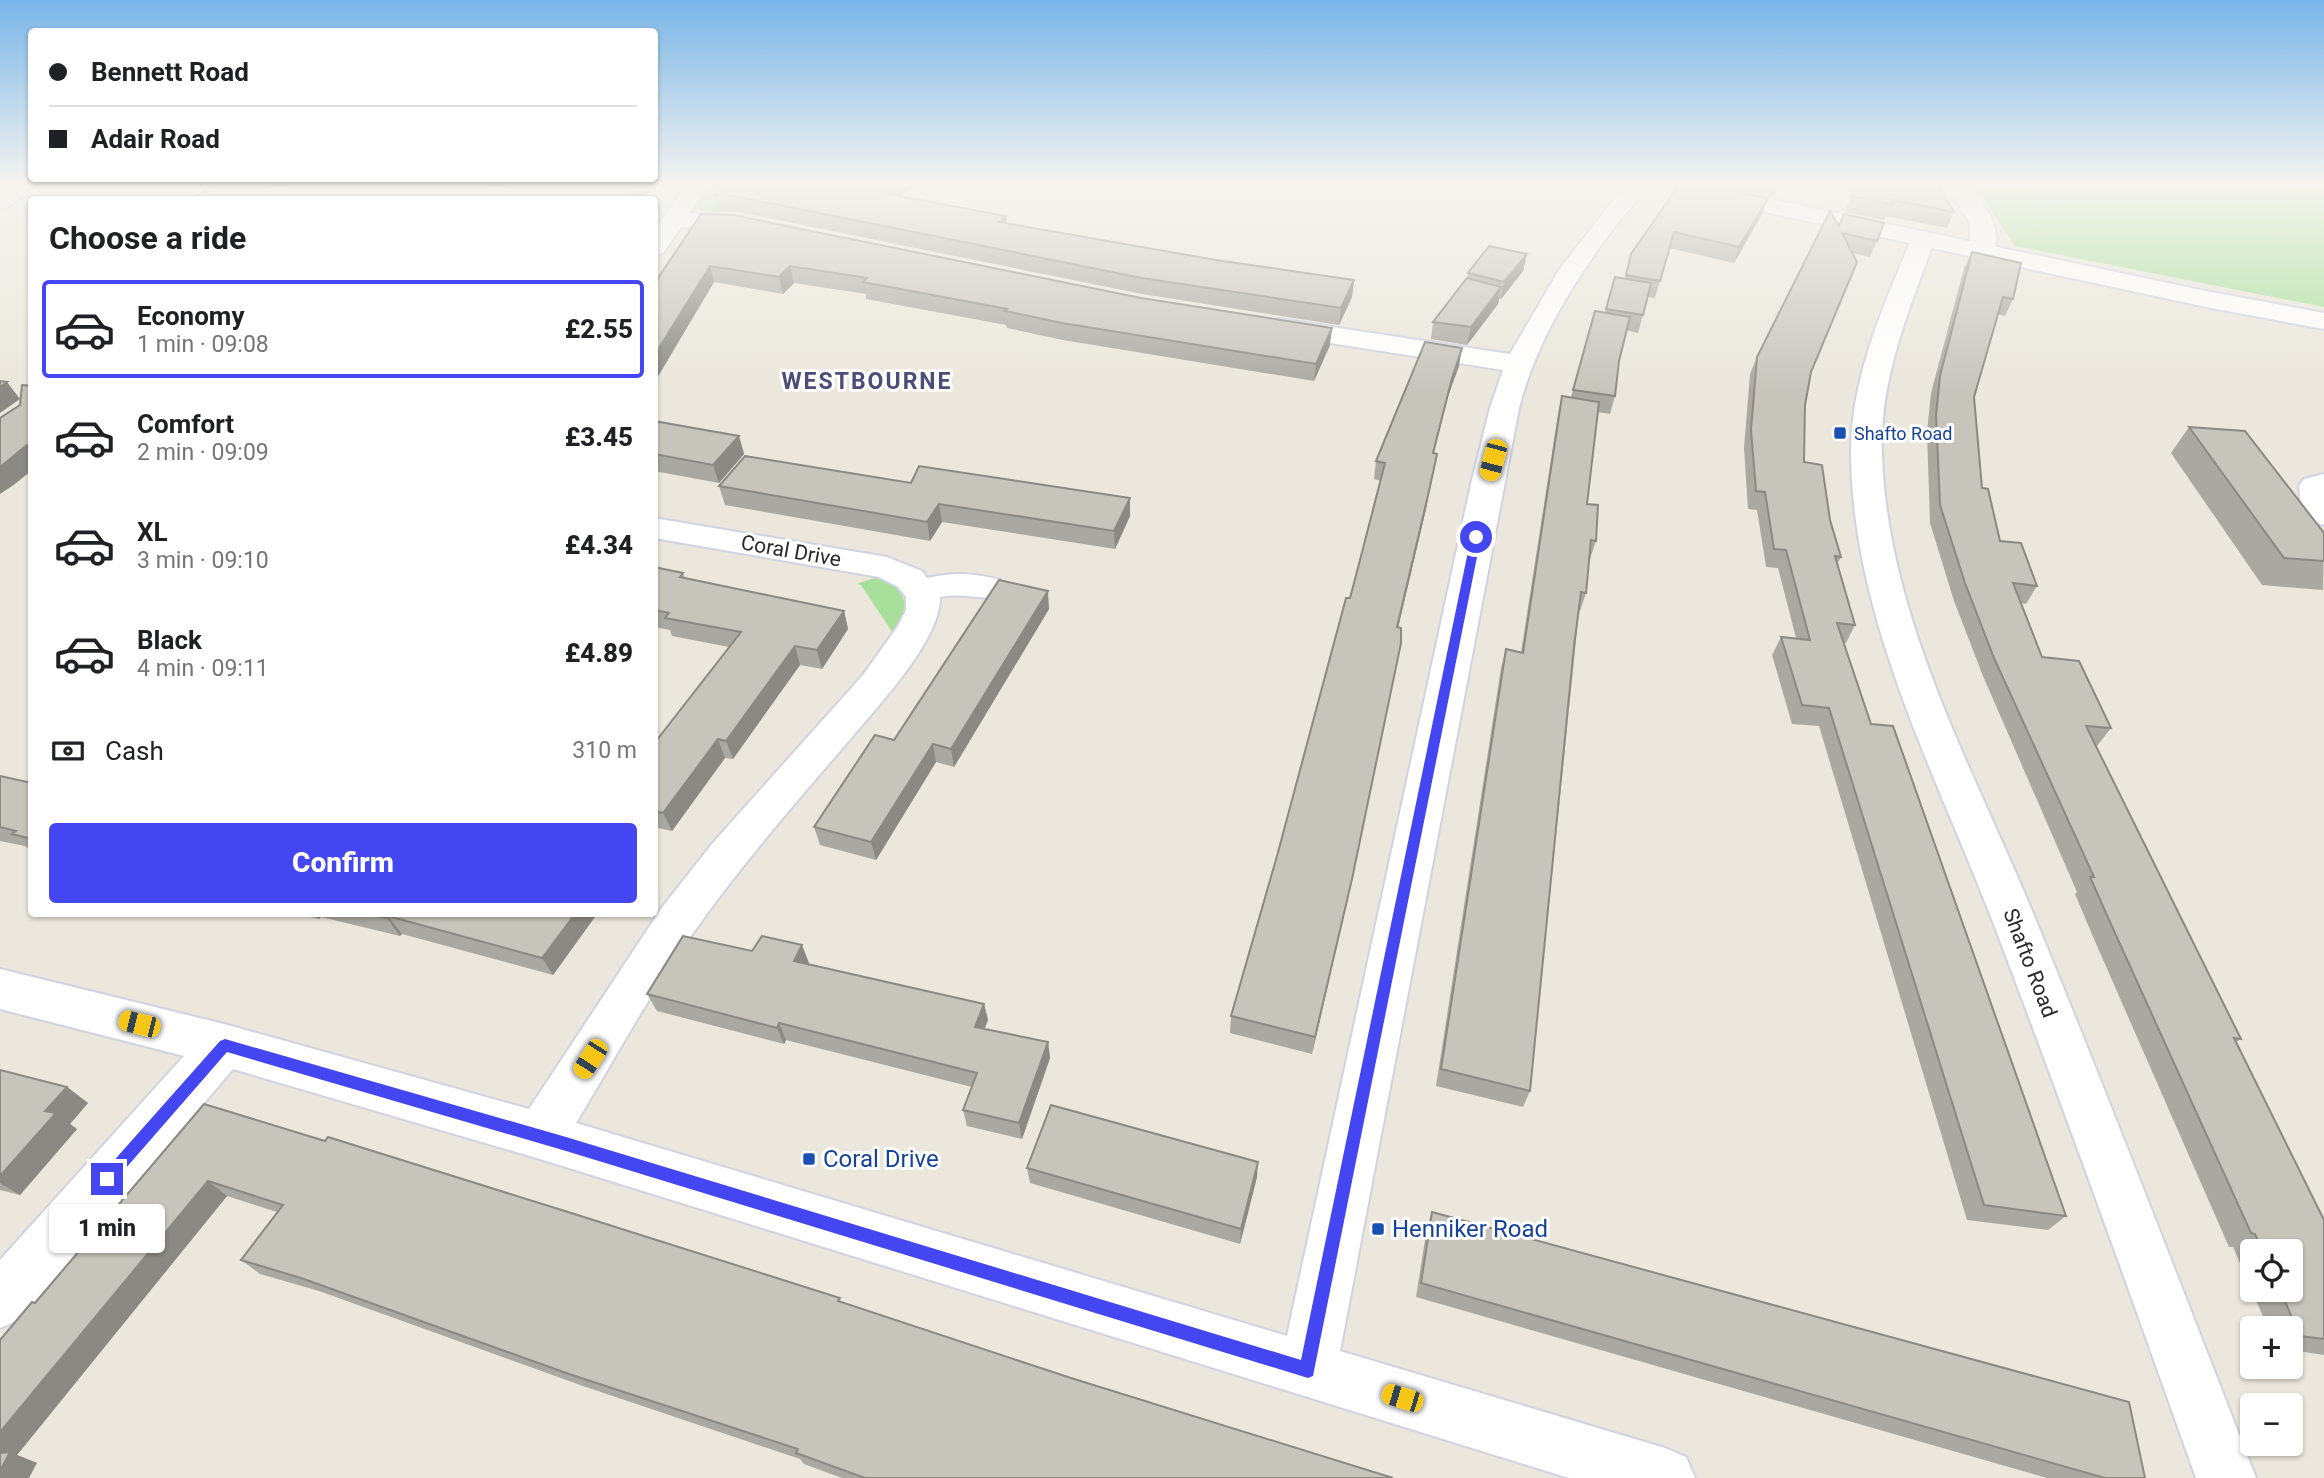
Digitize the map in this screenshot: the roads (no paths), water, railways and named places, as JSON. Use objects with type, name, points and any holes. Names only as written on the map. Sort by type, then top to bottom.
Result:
[{"type":"street","points":[[1308,1370],[1487,484],[1519,364],[1552,301],[1586,254]]},
{"type":"street","name":"Shafto Road","points":[[1918,254],[1881,357],[1869,400],[1868,486],[1883,574],[1928,709],[2003,895],[2226,1478]]},
{"type":"street","points":[[1997,254],[2324,321]]},
{"type":"street","points":[[1260,324],[1519,364]]},
{"type":"street","points":[[2324,483],[2315,486],[2318,507],[2324,515]]},
{"type":"street","name":"Coral Drive","points":[[658,529],[887,568],[910,579],[920,591]]},
{"type":"street","points":[[540,1136],[683,912],[727,856],[876,684],[904,645],[923,610],[923,596],[920,591],[954,583],[988,588]]},
{"type":"street","points":[[0,989],[225,1045],[540,1136],[1665,1478]]},
{"type":"street","points":[[0,1301],[225,1045]]},
{"type":"place","name":"Shafto Road","points":[[1840,433]]},
{"type":"place","name":"Coral Drive","points":[[809,1159]]},
{"type":"place","name":"Henniker Road","points":[[1378,1229]]},
{"type":"district","name":"WESTBOURNE","points":[[867,381]]}]
